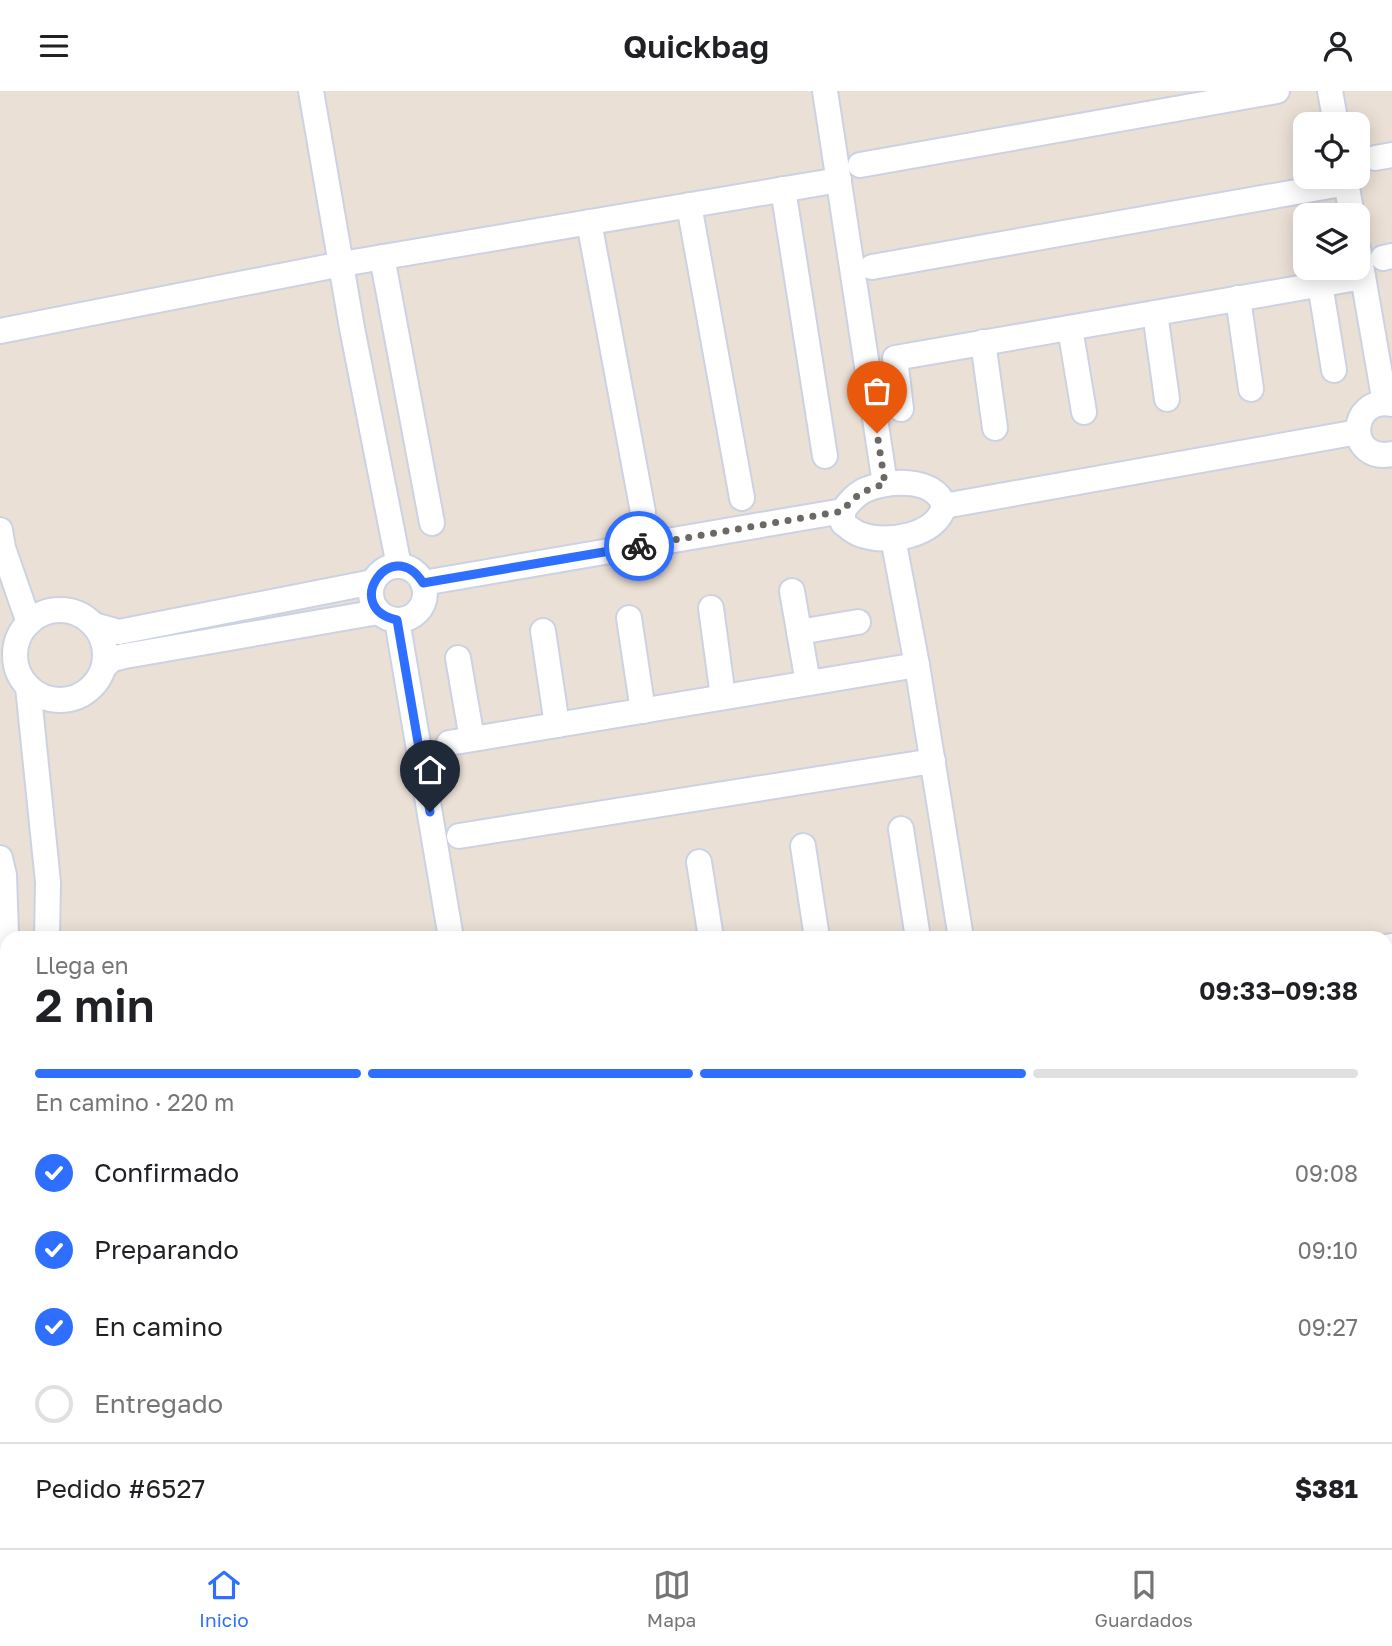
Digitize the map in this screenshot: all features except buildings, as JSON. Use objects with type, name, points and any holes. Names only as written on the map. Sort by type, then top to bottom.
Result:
[{"type":"street","points":[[311,91],[352,328],[399,566]]},
{"type":"street","points":[[825,91],[885,484]]},
{"type":"street","points":[[860,165],[1277,91]]},
{"type":"street","points":[[1330,91],[1334,112]]},
{"type":"street","points":[[0,331],[342,264],[839,180]]},
{"type":"street","points":[[783,189],[825,456]]},
{"type":"street","points":[[872,267],[1297,189]]},
{"type":"street","points":[[689,205],[742,498]]},
{"type":"street","points":[[589,222],[643,512]]},
{"type":"street","points":[[382,257],[432,523]]},
{"type":"street","points":[[901,409],[895,358],[1345,280]]},
{"type":"street","points":[[1364,280],[1389,403],[1371,406],[1365,411],[1360,417],[1358,432],[1369,451],[1391,458]]},
{"type":"street","points":[[1320,284],[1334,369]]},
{"type":"street","points":[[1238,298],[1251,389]]},
{"type":"street","points":[[1155,313],[1167,399]]},
{"type":"street","points":[[1070,328],[1084,412]]},
{"type":"street","points":[[984,342],[995,428]]},
{"type":"street","points":[[944,506],[1358,432]]},
{"type":"street","points":[[885,484],[922,486],[942,500],[944,506],[936,522],[920,531],[892,538],[863,536],[845,518],[849,502],[860,493],[885,484]]},
{"type":"street","points":[[424,591],[845,518]]},
{"type":"street","points":[[0,530],[3,548],[29,623]]},
{"type":"street","points":[[892,538],[917,665],[960,931]]},
{"type":"street","points":[[28,687],[48,699],[72,699],[92,687],[112,659],[388,616],[408,618],[417,613],[424,591],[418,575],[409,568],[399,566],[380,573],[373,582],[371,592],[373,603],[388,616],[450,931]]},
{"type":"street","points":[[94,625],[120,632],[373,582]]},
{"type":"street","points":[[792,590],[808,683]]},
{"type":"street","points":[[711,608],[723,697]]},
{"type":"street","points":[[47,931],[48,882],[28,687],[16,667],[15,655],[21,632],[29,623],[49,611],[61,610],[84,615],[105,643],[104,667]]},
{"type":"street","points":[[629,618],[643,711]]},
{"type":"street","points":[[799,632],[858,622]]},
{"type":"street","points":[[543,631],[556,725]]},
{"type":"street","points":[[458,658],[460,741],[917,665]]},
{"type":"street","points":[[459,836],[933,761]]},
{"type":"street","points":[[901,829],[917,931]]},
{"type":"street","points":[[803,846],[816,931]]},
{"type":"street","points":[[0,858],[4,875],[6,931]]},
{"type":"street","points":[[699,862],[710,931]]},
{"type":"way so far","points":[[639,546],[843,511],[860,493],[885,484],[877,433]]},
{"type":"route","points":[[430,812],[397,620],[378,612],[373,603],[373,582],[380,573],[399,566],[409,568],[423,583],[639,546]]}]
